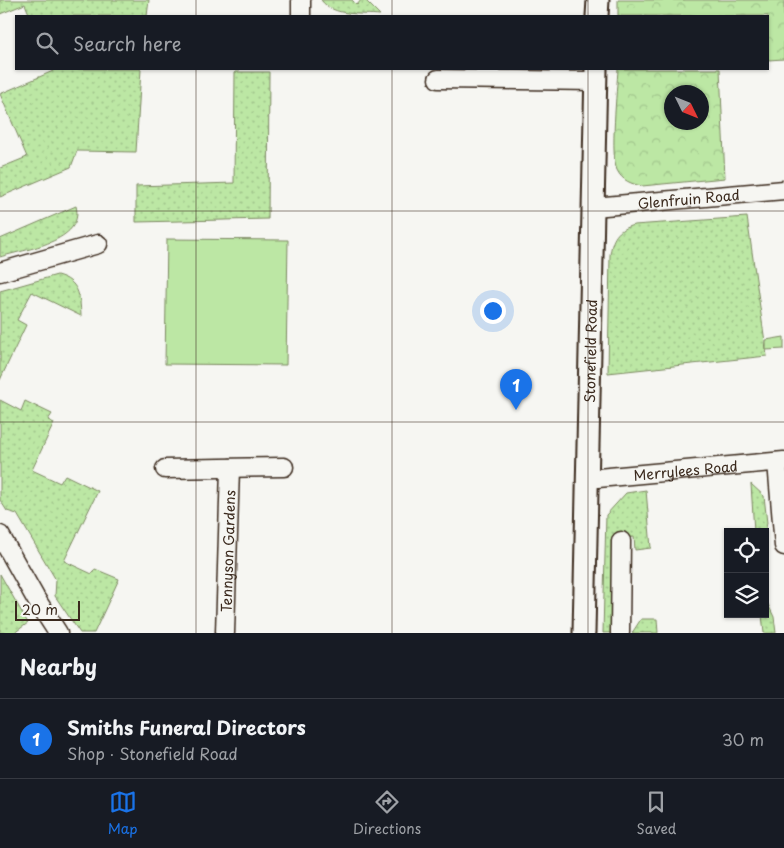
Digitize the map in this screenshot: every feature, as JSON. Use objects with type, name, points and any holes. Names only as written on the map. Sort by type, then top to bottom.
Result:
[{"type":"street","points":[[300,15],[301,0]]},
{"type":"street","points":[[597,15],[598,0]]},
{"type":"street","points":[[438,79],[596,75]]},
{"type":"street","name":"Stonefield Road","points":[[584,633],[596,75]]},
{"type":"street","name":"Glenfruin Road","points":[[594,207],[784,190]]},
{"type":"street","points":[[0,272],[98,244]]},
{"type":"street","points":[[781,461],[784,546]]},
{"type":"street","name":"Merrylees Road","points":[[587,479],[781,461]]},
{"type":"street","points":[[165,469],[284,467]]},
{"type":"street","name":"Tennyson Gardens","points":[[225,633],[230,468]]},
{"type":"street","points":[[0,535],[36,599],[58,633]]},
{"type":"street","points":[[620,633],[621,541]]},
{"type":"green space","points":[[0,0],[149,0],[147,15],[30,15],[25,4],[0,14]]},
{"type":"green space","points":[[321,0],[352,0],[357,5],[361,0],[365,0],[380,15],[340,12],[326,5]]},
{"type":"green space","points":[[618,0],[784,0],[784,59],[769,60],[769,15],[618,15]]},
{"type":"green space","points":[[141,70],[136,152],[77,151],[71,167],[0,197],[0,168],[27,157],[0,94],[53,71]]},
{"type":"green space","points":[[618,70],[720,70],[725,178],[642,186],[631,183],[622,177],[617,170],[614,151]]},
{"type":"green space","points":[[235,72],[269,72],[268,219],[136,222],[136,186],[234,183]]},
{"type":"green space","points":[[76,206],[76,218],[71,228],[62,236],[37,247],[0,257],[0,239]]},
{"type":"green space","points":[[747,217],[767,356],[608,373],[610,255],[616,235],[623,229],[634,225]]},
{"type":"green space","points":[[167,239],[288,240],[286,365],[165,364]]},
{"type":"green space","points":[[57,275],[70,281],[77,290],[81,316],[32,292],[17,320],[26,325],[0,380],[0,291]]},
{"type":"green space","points":[[784,337],[784,349],[766,350],[766,340]]},
{"type":"green space","points":[[0,400],[21,411],[25,401],[52,414],[48,420],[54,423],[32,470],[60,483],[65,475],[98,491],[64,561],[92,574],[95,569],[119,579],[94,633],[80,633],[55,596],[56,580],[17,514],[7,511],[0,500]]},
{"type":"green space","points":[[751,484],[764,496],[767,523],[766,528],[754,528]]},
{"type":"green space","points":[[646,490],[651,548],[635,550],[634,537],[614,539],[612,633],[603,633],[606,515],[626,493]]},
{"type":"green space","points":[[0,574],[28,623],[14,633],[0,633]]},
{"type":"green space","points":[[769,606],[774,617],[776,633],[764,633],[762,618],[769,618]]},
{"type":"green space","points":[[641,619],[657,619],[658,633],[632,633]]},
{"type":"place","name":"Smiths Funeral Directors","points":[[516,410]]}]
